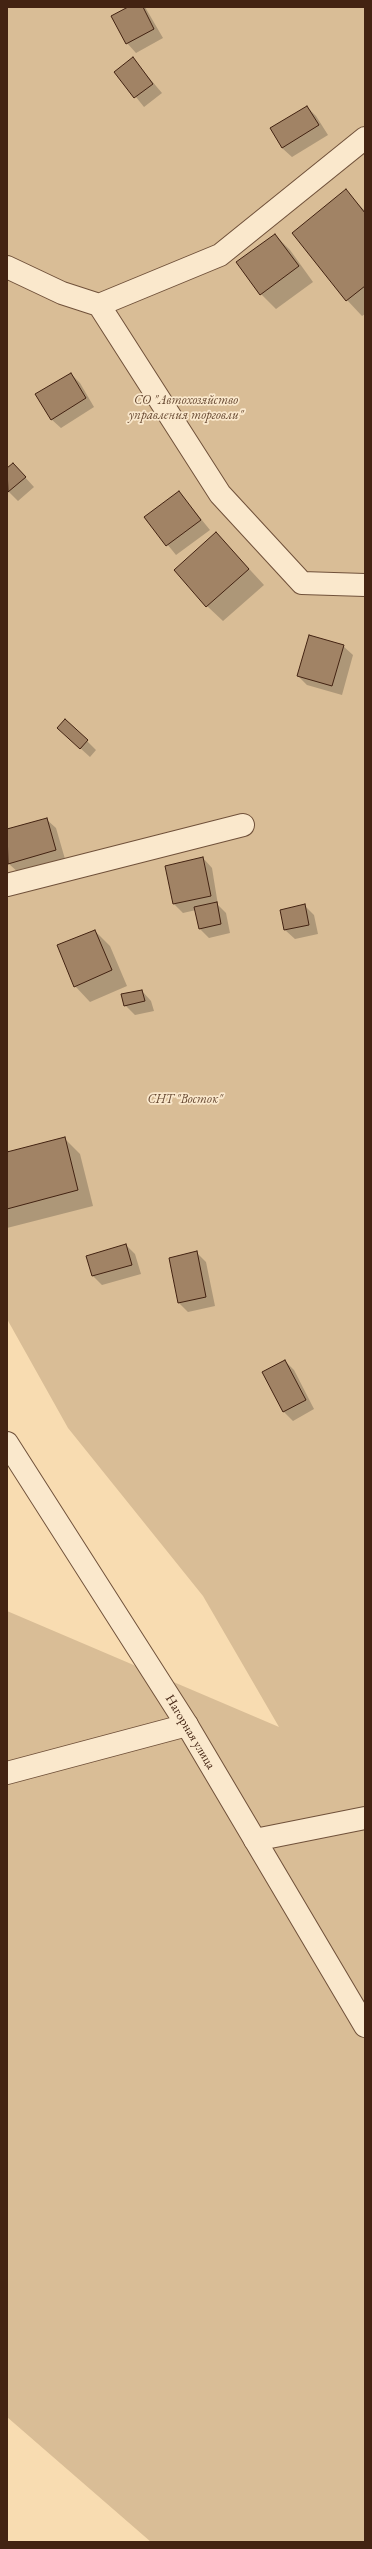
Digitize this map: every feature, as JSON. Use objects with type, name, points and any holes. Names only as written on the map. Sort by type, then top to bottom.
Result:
[{"type":"street","points":[[99,305],[220,255],[365,138]]},
{"type":"street","points":[[7,267],[62,293],[99,305],[220,494],[302,582],[365,585]]},
{"type":"street","points":[[7,884],[243,824]]},
{"type":"street","name":"Нагорная улица","points":[[7,1442],[187,1725],[365,2026]]},
{"type":"street","points":[[7,1773],[187,1725]]},
{"type":"street","points":[[255,1840],[365,1818]]},
{"type":"green space","points":[[7,7],[365,7],[365,2542],[151,2542],[7,2417],[7,1611],[279,1727],[203,1596],[68,1428],[7,1319]]},
{"type":"building","points":[[128,7],[143,7],[154,29],[126,44],[111,16]]},
{"type":"building","points":[[133,57],[153,84],[134,98],[114,72]]},
{"type":"building","points":[[307,106],[319,125],[282,148],[270,128]]},
{"type":"building","points":[[346,189],[365,213],[365,286],[346,301],[292,233]]},
{"type":"building","points":[[275,234],[299,266],[260,295],[236,262]]},
{"type":"building","points":[[71,373],[86,398],[51,420],[35,394]]},
{"type":"building","points":[[13,463],[26,477],[8,492],[7,468]]},
{"type":"building","points":[[179,491],[201,520],[166,546],[144,517]]},
{"type":"building","points":[[216,532],[249,569],[206,607],[174,570]]},
{"type":"building","points":[[309,635],[344,645],[332,686],[297,676]]},
{"type":"building","points":[[65,719],[88,740],[80,749],[57,728]]},
{"type":"building","points":[[47,818],[56,850],[8,864],[7,829]]},
{"type":"building","points":[[203,857],[211,896],[173,904],[165,866]]},
{"type":"building","points":[[217,902],[221,924],[199,929],[194,907]]},
{"type":"building","points":[[305,904],[309,925],[284,930],[280,910]]},
{"type":"building","points":[[95,930],[112,970],[74,987],[57,945]]},
{"type":"building","points":[[142,990],[145,1001],[124,1006],[121,994]]},
{"type":"building","points":[[65,1137],[78,1190],[7,1209],[7,1152]]},
{"type":"building","points":[[126,1244],[132,1265],[92,1276],[86,1256]]},
{"type":"building","points":[[197,1251],[206,1297],[178,1303],[169,1258]]},
{"type":"building","points":[[285,1360],[306,1400],[283,1412],[262,1372]]},
{"type":"park label","name":"СО \"Автохозяйство управления торговли\"","points":[[186,408]]},
{"type":"park label","name":"СНТ \"Восток\"","points":[[185,1099]]}]
